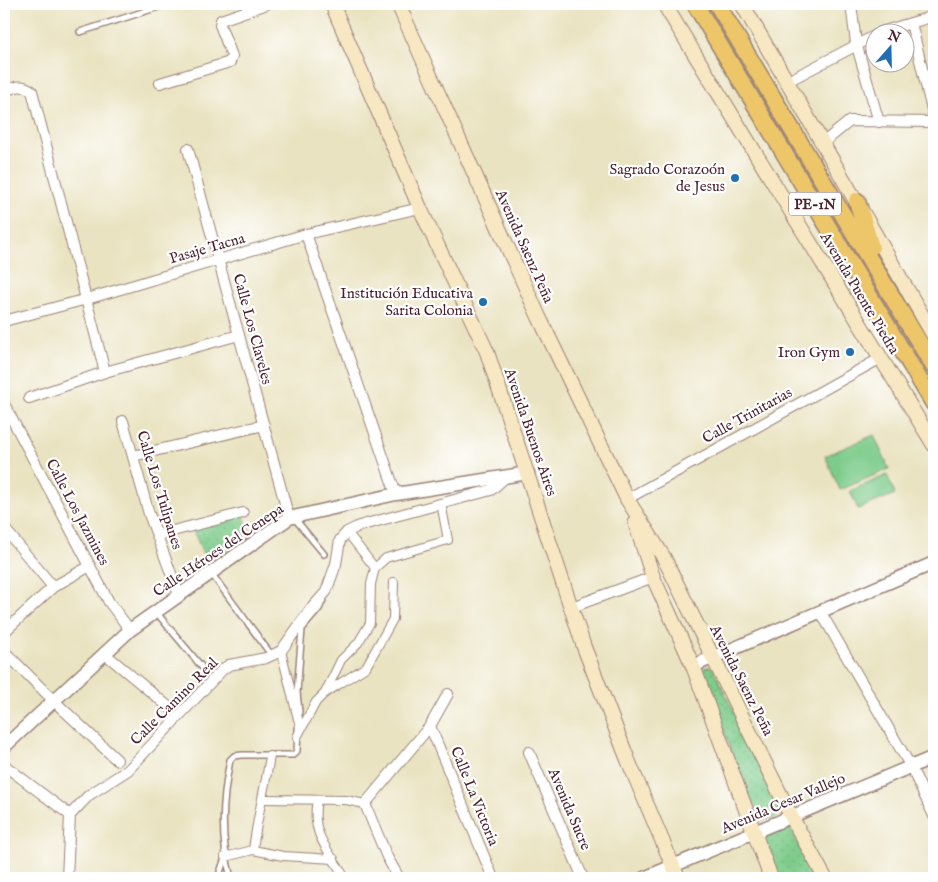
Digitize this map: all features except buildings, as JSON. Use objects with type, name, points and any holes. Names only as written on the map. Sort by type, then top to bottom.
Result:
[{"type":"highway","name":"PE-1N","points":[[695,4],[934,404]]},
{"type":"highway","name":"PE-1N","points":[[717,4],[934,367]]},
{"type":"highway","points":[[857,201],[865,229],[888,288]]},
{"type":"main road","name":"Avenida Buenos Aires","points":[[332,4],[420,208],[487,352],[584,647],[628,760],[676,872]]},
{"type":"main road","name":"Avenida Saenz Peña","points":[[398,4],[539,316],[627,499],[664,558],[791,816],[825,878]]},
{"type":"main road","name":"Avenida Puente Piedra","points":[[664,4],[934,445]]},
{"type":"main road","points":[[742,4],[824,142],[934,336]]},
{"type":"main road","name":"Avenida Saenz Peña","points":[[627,499],[653,577],[693,666],[771,878]]},
{"type":"street","points":[[160,83],[230,62],[232,56],[220,25],[221,20],[267,4]]},
{"type":"street","points":[[850,4],[856,43],[879,122]]},
{"type":"street","points":[[914,22],[934,16]]},
{"type":"street","points":[[788,81],[866,39]]},
{"type":"street","points":[[916,44],[934,118]]},
{"type":"street","points":[[4,90],[19,86],[26,86],[32,90],[105,372]]},
{"type":"street","points":[[824,142],[850,121],[934,122]]},
{"type":"street","name":"Calle Los Claveles","points":[[188,149],[291,517]]},
{"type":"street","name":"Pasaje Tacna","points":[[4,321],[87,299],[306,234],[420,208]]},
{"type":"street","points":[[306,234],[396,494]]},
{"type":"street","points":[[29,398],[105,372],[239,335]]},
{"type":"street","name":"Calle Trinitarias","points":[[627,499],[881,358]]},
{"type":"street","name":"Calle Los Jazmines","points":[[4,404],[109,602],[130,630]]},
{"type":"street","name":"Calle Los Tulipanes","points":[[123,421],[157,536],[179,595]]},
{"type":"street","points":[[133,456],[264,425]]},
{"type":"street","name":"Calle Héroes del Cenepa","points":[[4,747],[130,630],[291,517],[396,494],[528,473]]},
{"type":"street","points":[[298,719],[277,653],[326,592],[336,564],[340,540],[347,532],[359,526],[491,490],[507,476]]},
{"type":"street","points":[[325,693],[341,660],[358,643],[370,623],[371,584],[375,568],[386,558],[448,540],[441,503]]},
{"type":"street","points":[[157,536],[243,513]]},
{"type":"street","points":[[4,528],[53,587]]},
{"type":"street","points":[[347,532],[375,568]]},
{"type":"street","points":[[693,666],[820,611],[934,565]]},
{"type":"street","points":[[4,632],[53,587],[90,566]]},
{"type":"street","points":[[572,607],[653,577]]},
{"type":"street","points":[[298,737],[316,702],[325,693],[366,667],[393,619],[394,582]]},
{"type":"street","points":[[820,611],[911,766],[934,816]]},
{"type":"street","points":[[4,651],[117,760]]},
{"type":"street","points":[[104,653],[170,708]]},
{"type":"street","name":"Calle Camino Real","points":[[70,814],[89,795],[128,770],[223,669],[229,665],[277,653]]},
{"type":"street","points":[[366,804],[430,726],[448,694]]},
{"type":"street","name":"Calle La Victoria","points":[[430,726],[493,878]]},
{"type":"street","name":"Avenida Sucre","points":[[529,752],[584,878]]},
{"type":"street","points":[[253,850],[257,811],[263,799],[270,756]]},
{"type":"street","name":"Avenida Cesar Vallejo","points":[[644,878],[676,872],[791,816],[934,757]]},
{"type":"street","points":[[4,765],[70,814],[67,878]]},
{"type":"street","points":[[263,799],[346,800],[366,804]]},
{"type":"street","points":[[317,800],[314,817],[320,838],[345,878]]},
{"type":"street","points":[[366,804],[387,857],[399,878]]},
{"type":"street","points":[[225,857],[253,850],[283,856],[334,859]]},
{"type":"lane","points":[[80,32],[168,4]]},
{"type":"lane","points":[[291,517],[324,554]]},
{"type":"lane","points":[[210,573],[277,653]]},
{"type":"lane","points":[[231,878],[225,857],[222,801],[230,760],[234,756],[242,755],[292,756],[297,751],[297,692],[302,629],[319,609],[326,592]]},
{"type":"lane","points":[[156,612],[206,672]]},
{"type":"lane","points":[[218,878],[225,857]]},
{"type":"green space","points":[[874,435],[889,469],[840,490],[825,456]]},
{"type":"green space","points":[[887,475],[895,494],[858,509],[850,491]]},
{"type":"green space","points":[[243,513],[250,533],[207,562],[191,526]]},
{"type":"green space","points":[[709,666],[713,668],[781,809],[777,817],[761,821],[755,818],[703,672],[704,668]]},
{"type":"green space","points":[[788,823],[815,878],[774,878],[758,834]]},
{"type":"place","name":"Sagrado Corazoón de Jesus","points":[[735,178]]},
{"type":"place","name":"Institución Educativa Sarita Colonia","points":[[483,302]]},
{"type":"place","name":"Iron Gym","points":[[850,352]]}]
